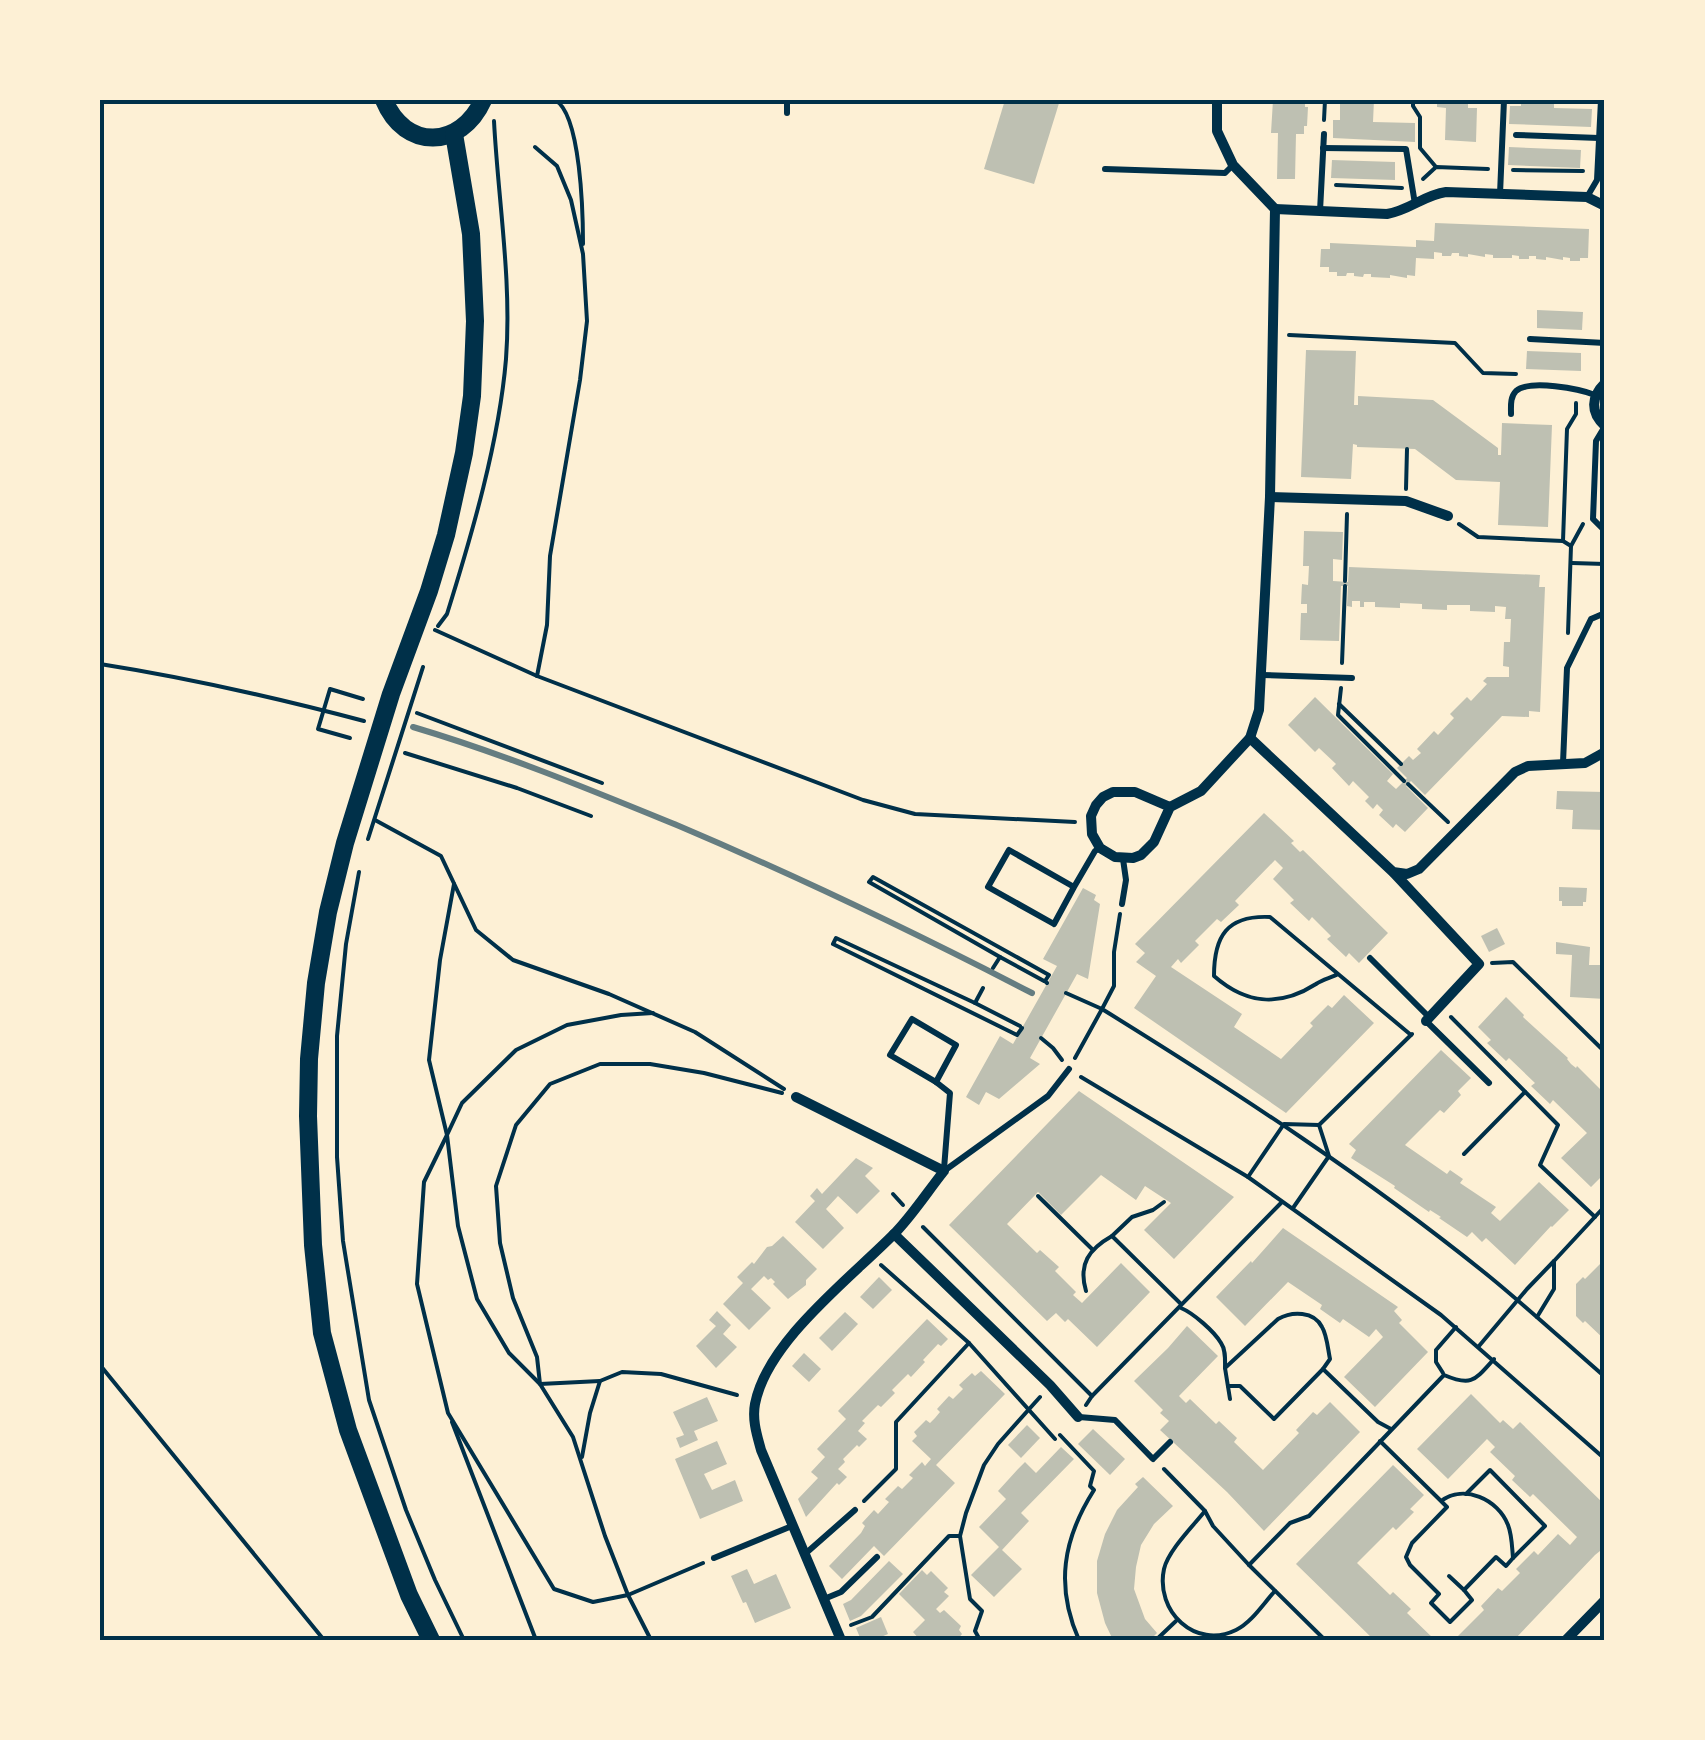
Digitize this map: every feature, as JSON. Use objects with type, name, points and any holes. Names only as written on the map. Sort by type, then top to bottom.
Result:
[{"type":"main road","points":[[384,100],[390,114],[404,128],[436,138],[454,134],[469,124],[484,100]]},
{"type":"main road","points":[[431,1640],[409,1595],[355,1448],[322,1334],[313,1245],[308,1116],[316,983],[328,912],[390,694],[446,536],[464,452],[472,396],[474,321],[471,234],[454,134]]},
{"type":"street","points":[[1217,100],[1216,131],[1233,165],[1275,209],[1386,214],[1403,212],[1435,193],[1587,197],[1605,206]]},
{"type":"street","points":[[1170,808],[1135,792],[1113,792],[1096,806],[1091,816],[1095,842],[1107,854],[1124,859],[1149,849],[1170,808],[1200,791],[1250,738],[1259,710],[1270,497],[1275,209]]},
{"type":"street","points":[[1605,383],[1595,395],[1595,412],[1605,426]]},
{"type":"street","points":[[1270,497],[1406,501],[1448,516]]},
{"type":"street","points":[[1250,738],[1393,872],[1479,964],[1428,1019]]},
{"type":"street","points":[[1393,872],[1406,874],[1419,869],[1514,772],[1528,766],[1585,763],[1604,754]]},
{"type":"street","points":[[796,1097],[944,1170],[894,1234],[778,1350],[755,1404],[761,1450],[839,1635]]},
{"type":"street","points":[[894,1234],[1078,1417]]},
{"type":"street","points":[[1566,1640],[1605,1600]]},
{"type":"lane","points":[[787,100],[787,113]]},
{"type":"lane","points":[[1500,194],[1504,100]]},
{"type":"lane","points":[[1587,197],[1602,172],[1601,100]]},
{"type":"lane","points":[[1320,212],[1324,134]]},
{"type":"lane","points":[[1516,135],[1600,138]]},
{"type":"lane","points":[[1323,148],[1406,150],[1415,205]]},
{"type":"lane","points":[[1105,169],[1225,174],[1233,165]]},
{"type":"lane","points":[[1530,339],[1605,343]]},
{"type":"lane","points":[[1511,414],[1512,397],[1528,386],[1576,388],[1595,395]]},
{"type":"lane","points":[[1605,426],[1596,442],[1593,504],[1593,519],[1605,531]]},
{"type":"lane","points":[[1563,763],[1567,668],[1591,619],[1605,613]]},
{"type":"lane","points":[[1262,675],[1352,678]]},
{"type":"lane","points":[[1074,887],[1009,850],[988,888],[1054,924],[1100,848]]},
{"type":"lane","points":[[1122,904],[1124,859]]},
{"type":"lane","points":[[1370,958],[1489,1082]]},
{"type":"lane","points":[[936,1082],[956,1045],[912,1019],[890,1055],[950,1094],[944,1170]]},
{"type":"lane","points":[[944,1170],[1048,1096],[1068,1069]]},
{"type":"lane","points":[[1078,1417],[1115,1420],[1154,1459],[1170,1442]]},
{"type":"lane","points":[[805,1554],[854,1510]]},
{"type":"lane","points":[[714,1558],[794,1526]]},
{"type":"lane","points":[[824,1599],[841,1592],[877,1557]]},
{"type":"path","points":[[537,676],[546,625],[550,556],[587,321],[574,136],[570,118],[555,100]]},
{"type":"path","points":[[1324,134],[1325,100]]},
{"type":"path","points":[[1413,100],[1420,118],[1420,148],[1436,167]]},
{"type":"path","points":[[500,110],[494,121],[507,310],[506,360],[478,504],[447,614],[435,630],[537,676],[863,800],[915,814],[1077,822],[1090,827]]},
{"type":"path","points":[[535,147],[558,166],[571,200],[583,254]]},
{"type":"path","points":[[1273,334],[1454,343],[1483,373],[1520,374]]},
{"type":"path","points":[[1563,541],[1567,429],[1576,414],[1576,388]]},
{"type":"path","points":[[1406,501],[1407,449]]},
{"type":"path","points":[[1345,581],[1348,499]]},
{"type":"path","points":[[1448,516],[1478,537],[1563,541],[1571,546],[1567,668]]},
{"type":"path","points":[[1572,563],[1605,564]]},
{"type":"path","points":[[100,664],[176,676],[364,720]]},
{"type":"path","points":[[366,846],[424,664]]},
{"type":"path","points":[[350,738],[318,728],[330,689],[362,698]]},
{"type":"path","points":[[1340,704],[1399,762],[1390,766]]},
{"type":"path","points":[[417,714],[602,782]]},
{"type":"path","points":[[405,752],[591,816]]},
{"type":"path","points":[[1378,754],[1457,831]]},
{"type":"path","points":[[374,820],[441,856],[476,930],[513,960],[609,994],[695,1032],[796,1097]]},
{"type":"path","points":[[362,859],[346,944],[336,1036],[336,1157],[342,1241],[369,1400],[406,1510],[464,1640]]},
{"type":"path","points":[[873,877],[1048,975],[1046,982],[1000,956],[869,882],[873,877]]},
{"type":"path","points":[[454,884],[440,960],[429,1060],[447,1134],[458,1226],[477,1299],[509,1353],[540,1384],[573,1436],[628,1595],[652,1640]]},
{"type":"path","points":[[1068,1069],[1114,986],[1114,952],[1122,904]]},
{"type":"path","points":[[1284,1124],[1319,1125],[1411,1036],[1338,974],[1270,917],[1249,916],[1226,928],[1214,953],[1214,976],[1230,990],[1254,998],[1291,998],[1338,974]]},
{"type":"path","points":[[836,938],[976,1003],[1022,1027],[1017,1035],[833,944],[836,938]]},
{"type":"path","points":[[993,968],[1000,956]]},
{"type":"path","points":[[1479,964],[1513,962],[1605,1052]]},
{"type":"path","points":[[976,1003],[983,988]]},
{"type":"path","points":[[1066,993],[1102,1009],[1284,1124],[1488,1276],[1605,1377]]},
{"type":"path","points":[[536,1640],[448,1413],[417,1284],[424,1182],[462,1103],[516,1050],[568,1025],[653,1013]]},
{"type":"path","points":[[1455,1021],[1558,1125],[1540,1164],[1595,1217]]},
{"type":"path","points":[[1041,1038],[1068,1069],[1248,1177],[1456,1327],[1605,1459]]},
{"type":"path","points":[[540,1384],[537,1357],[514,1298],[500,1243],[496,1186],[516,1126],[550,1084],[600,1064],[650,1064],[704,1073],[796,1097]]},
{"type":"path","points":[[1464,1154],[1525,1092]]},
{"type":"path","points":[[1248,1177],[1284,1124]]},
{"type":"path","points":[[1319,1125],[1328,1156]]},
{"type":"path","points":[[1292,1209],[1328,1156]]},
{"type":"path","points":[[894,1194],[1092,1396]]},
{"type":"path","points":[[1038,1196],[1092,1249]]},
{"type":"path","points":[[1086,1290],[1082,1271],[1092,1249],[1132,1218],[1164,1202]]},
{"type":"path","points":[[1078,1417],[1092,1396],[1282,1202]]},
{"type":"path","points":[[1479,1346],[1605,1206]]},
{"type":"path","points":[[1112,1236],[1221,1342],[1230,1400]]},
{"type":"path","points":[[871,1254],[969,1342],[1029,1410],[1094,1470],[1090,1486],[1094,1490],[1072,1530],[1066,1558],[1065,1595],[1079,1640]]},
{"type":"path","points":[[1537,1318],[1554,1289],[1554,1260]]},
{"type":"path","points":[[1225,1368],[1286,1314],[1306,1314],[1322,1327],[1330,1359],[1274,1419],[1240,1386],[1228,1386]]},
{"type":"path","points":[[1456,1327],[1436,1350],[1436,1362],[1444,1374],[1460,1382],[1476,1380],[1494,1359]]},
{"type":"path","points":[[854,1510],[896,1469],[896,1422],[969,1342]]},
{"type":"path","points":[[100,1365],[324,1640]]},
{"type":"path","points":[[1323,1369],[1378,1422],[1392,1430]]},
{"type":"path","points":[[540,1384],[600,1380],[622,1372],[661,1374],[737,1395]]},
{"type":"path","points":[[1249,1565],[1290,1522],[1309,1516],[1444,1374]]},
{"type":"path","points":[[582,1462],[600,1380]]},
{"type":"path","points":[[980,1640],[975,1632],[982,1610],[970,1599],[960,1536],[969,1500],[998,1444],[1050,1385]]},
{"type":"path","points":[[448,1413],[554,1589],[593,1602],[628,1595],[714,1558]]},
{"type":"path","points":[[1380,1441],[1447,1507],[1406,1552],[1407,1561],[1439,1594],[1431,1603],[1452,1621],[1472,1600],[1449,1576]]},
{"type":"path","points":[[1154,1459],[1205,1511],[1213,1526],[1249,1565],[1325,1640]]},
{"type":"path","points":[[1464,1590],[1496,1557],[1506,1566],[1545,1526],[1490,1470],[1466,1494]]},
{"type":"path","points":[[1441,1501],[1449,1495],[1466,1494],[1482,1498],[1500,1512],[1510,1530],[1513,1558]]},
{"type":"path","points":[[1205,1511],[1168,1558],[1164,1571],[1165,1602],[1176,1621],[1209,1635],[1232,1632],[1243,1626],[1275,1591]]},
{"type":"path","points":[[839,1635],[872,1617],[949,1536],[960,1536]]},
{"type":"path","points":[[1156,1640],[1176,1621]]},
{"type":"building","points":[[1005,100],[1060,100],[1034,184],[984,169]]},
{"type":"building","points":[[1273,100],[1305,100],[1308,107],[1304,134],[1296,134],[1295,179],[1277,179],[1278,133],[1271,133]]},
{"type":"building","points":[[1340,100],[1374,100],[1373,122],[1415,123],[1415,142],[1333,138],[1333,120],[1340,120]]},
{"type":"building","points":[[1437,100],[1468,100],[1468,108],[1477,108],[1476,142],[1445,140],[1446,108],[1437,107]]},
{"type":"building","points":[[1521,100],[1554,100],[1554,108],[1592,109],[1591,127],[1509,124],[1510,106],[1521,106]]},
{"type":"building","points":[[1509,147],[1581,150],[1580,168],[1508,165]]},
{"type":"building","points":[[1332,160],[1395,162],[1395,180],[1331,178]]},
{"type":"building","points":[[1435,223],[1589,229],[1588,258],[1493,258],[1485,254],[1442,256],[1434,252],[1434,259],[1416,258],[1415,276],[1407,278],[1371,274],[1363,277],[1354,273],[1337,276],[1337,272],[1329,272],[1329,267],[1320,267],[1321,249],[1330,249],[1330,243],[1416,247],[1416,240],[1434,241]]},
{"type":"building","points":[[1537,310],[1583,312],[1582,330],[1537,328]]},
{"type":"building","points":[[1306,350],[1356,351],[1354,405],[1358,405],[1358,396],[1433,400],[1498,448],[1498,455],[1502,423],[1552,425],[1548,527],[1498,525],[1500,482],[1456,480],[1415,449],[1353,444],[1351,479],[1301,477]]},
{"type":"building","points":[[1527,351],[1581,353],[1581,371],[1526,369]]},
{"type":"building","points":[[1304,531],[1343,532],[1342,560],[1333,559],[1333,581],[1348,582],[1349,567],[1540,575],[1539,587],[1545,587],[1540,712],[1529,711],[1529,717],[1502,716],[1425,795],[1411,781],[1406,786],[1428,808],[1405,832],[1396,824],[1393,828],[1379,815],[1383,810],[1377,804],[1373,809],[1365,801],[1369,797],[1353,781],[1349,786],[1332,768],[1336,764],[1319,748],[1315,752],[1288,725],[1315,697],[1393,774],[1387,781],[1396,789],[1407,778],[1397,768],[1409,756],[1413,760],[1421,753],[1417,749],[1434,731],[1438,735],[1454,718],[1450,714],[1467,697],[1471,701],[1487,684],[1483,681],[1487,677],[1509,677],[1509,667],[1503,666],[1504,642],[1510,642],[1511,619],[1505,619],[1506,607],[1495,606],[1495,612],[1470,611],[1470,605],[1447,605],[1447,610],[1400,603],[1400,608],[1375,607],[1375,602],[1364,602],[1364,607],[1360,607],[1360,601],[1352,601],[1352,607],[1347,606],[1348,586],[1341,586],[1339,641],[1300,640],[1301,613],[1307,613],[1307,604],[1301,604],[1302,584],[1308,585],[1309,566],[1303,566]]},
{"type":"building","points":[[1557,791],[1605,792],[1605,830],[1572,829],[1573,810],[1556,809]]},
{"type":"building","points":[[1264,813],[1388,933],[1359,963],[1349,953],[1346,957],[1312,917],[1309,921],[1290,903],[1294,900],[1273,879],[1283,868],[1275,860],[1235,901],[1239,905],[1221,922],[1217,919],[1195,941],[1199,945],[1181,963],[1178,959],[1171,967],[1242,1014],[1234,1027],[1281,1059],[1313,1026],[1310,1023],[1344,995],[1374,1023],[1286,1113],[1134,1008],[1156,976],[1136,962],[1145,953],[1135,944]]},
{"type":"building","points":[[1559,887],[1587,888],[1586,902],[1583,906],[1562,906]]},
{"type":"building","points":[[1083,888],[1096,895],[1094,900],[1100,904],[1088,979],[1077,974],[1030,1058],[1040,1064],[999,1099],[986,1092],[979,1105],[966,1097],[1000,1036],[1013,1044],[1057,966],[1043,959]]},
{"type":"building","points":[[1497,928],[1505,944],[1489,952],[1481,936]]},
{"type":"building","points":[[1556,942],[1590,947],[1589,965],[1605,965],[1605,999],[1570,997],[1572,955],[1556,954]]},
{"type":"building","points":[[1506,997],[1605,1094],[1605,1173],[1591,1187],[1561,1158],[1587,1133],[1553,1100],[1550,1104],[1531,1086],[1535,1083],[1487,1043],[1491,1040],[1478,1027]]},
{"type":"building","points":[[1441,1050],[1471,1078],[1444,1113],[1440,1110],[1405,1145],[1447,1174],[1450,1170],[1463,1179],[1460,1183],[1496,1207],[1491,1213],[1500,1221],[1539,1182],[1569,1210],[1515,1265],[1486,1238],[1482,1242],[1472,1232],[1467,1237],[1351,1158],[1356,1150],[1349,1144]]},
{"type":"building","points":[[1079,1091],[1234,1197],[1174,1259],[1144,1230],[1171,1203],[1145,1186],[1136,1200],[1101,1175],[1061,1215],[1038,1192],[1007,1224],[1037,1253],[1040,1250],[1059,1267],[1055,1271],[1082,1303],[1121,1263],[1150,1292],[1097,1347],[1068,1319],[1065,1322],[1056,1313],[1047,1321],[949,1225]]},
{"type":"building","points":[[856,1158],[873,1168],[865,1176],[880,1191],[857,1214],[838,1196],[826,1209],[844,1228],[823,1249],[795,1222],[815,1201],[810,1196],[817,1188],[822,1194]]},
{"type":"building","points":[[1283,1228],[1398,1307],[1394,1311],[1402,1320],[1399,1323],[1428,1352],[1375,1407],[1344,1377],[1383,1337],[1376,1329],[1369,1337],[1343,1319],[1340,1323],[1288,1282],[1245,1326],[1216,1297]]},
{"type":"building","points":[[783,1236],[817,1269],[806,1285],[788,1299],[771,1278],[764,1276],[751,1289],[771,1308],[749,1330],[723,1304],[743,1283],[737,1277]]},
{"type":"building","points":[[1605,1259],[1605,1340],[1576,1316],[1576,1284]]},
{"type":"building","points":[[879,1277],[892,1290],[873,1309],[860,1297]]},
{"type":"building","points":[[717,1311],[731,1325],[723,1334],[737,1347],[716,1368],[696,1346],[716,1326],[709,1320]]},
{"type":"building","points":[[845,1312],[858,1324],[832,1351],[819,1338]]},
{"type":"building","points":[[927,1319],[948,1339],[941,1346],[938,1344],[911,1377],[908,1374],[892,1390],[895,1393],[862,1421],[865,1423],[858,1431],[867,1439],[843,1459],[845,1462],[838,1469],[847,1477],[806,1517],[798,1499],[818,1478],[811,1472],[825,1457],[817,1449],[846,1419],[838,1411]]},
{"type":"building","points":[[1187,1326],[1218,1356],[1179,1396],[1186,1403],[1190,1399],[1216,1424],[1219,1421],[1263,1470],[1299,1433],[1296,1430],[1313,1412],[1317,1415],[1330,1402],[1360,1432],[1264,1531],[1160,1430],[1169,1421],[1134,1381]]},
{"type":"building","points":[[804,1353],[821,1369],[809,1382],[792,1366]]},
{"type":"building","points":[[981,1371],[1005,1394],[936,1465],[955,1483],[884,1556],[874,1546],[842,1579],[829,1566],[861,1533],[865,1526],[862,1523],[874,1510],[878,1514],[889,1502],[885,1499],[913,1478],[909,1475],[922,1462],[925,1466],[931,1459],[912,1441],[917,1436],[914,1432],[926,1420],[930,1423],[935,1418],[940,1412],[937,1409],[963,1389],[959,1385],[972,1373],[975,1376]]},
{"type":"building","points":[[1471,1394],[1500,1423],[1503,1420],[1513,1429],[1520,1422],[1605,1505],[1605,1547],[1514,1640],[1454,1640],[1484,1610],[1481,1606],[1498,1588],[1502,1591],[1520,1573],[1516,1569],[1534,1551],[1538,1555],[1558,1534],[1570,1545],[1577,1537],[1533,1494],[1530,1497],[1512,1480],[1515,1476],[1490,1452],[1495,1447],[1487,1439],[1448,1479],[1417,1449]]},
{"type":"building","points":[[707,1397],[718,1421],[694,1431],[698,1440],[680,1448],[676,1438],[684,1435],[673,1412]]},
{"type":"building","points":[[1027,1425],[1040,1438],[1021,1458],[1008,1445]]},
{"type":"building","points":[[1093,1429],[1125,1459],[1110,1475],[1078,1444]]},
{"type":"building","points":[[717,1441],[727,1464],[704,1474],[712,1490],[735,1480],[743,1501],[700,1519],[675,1459]]},
{"type":"building","points":[[1061,1447],[1074,1459],[1021,1513],[1029,1521],[1002,1550],[1022,1569],[994,1597],[971,1575],[999,1547],[979,1527],[1006,1499],[998,1491],[1025,1462],[1036,1473]]},
{"type":"building","points":[[1393,1465],[1424,1495],[1410,1509],[1414,1512],[1357,1563],[1411,1609],[1407,1613],[1435,1640],[1374,1640],[1296,1564]]},
{"type":"building","points":[[1143,1477],[1173,1506],[1154,1524],[1141,1545],[1136,1567],[1134,1589],[1145,1619],[1157,1633],[1153,1637],[1156,1640],[1113,1640],[1097,1593],[1097,1561],[1117,1510]]},
{"type":"building","points":[[889,1561],[903,1574],[861,1616],[850,1621],[843,1604]]},
{"type":"building","points":[[747,1569],[754,1584],[776,1574],[791,1608],[755,1623],[731,1576]]},
{"type":"building","points":[[922,1570],[927,1575],[931,1571],[948,1588],[944,1592],[949,1596],[936,1609],[940,1613],[944,1610],[961,1626],[962,1634],[957,1640],[920,1640],[913,1632],[925,1620],[899,1594]]},
{"type":"building","points":[[881,1617],[888,1634],[861,1640],[856,1628]]},
{"type":"railway","points":[[413,727],[514,761],[679,826],[857,906],[1032,993]]}]
